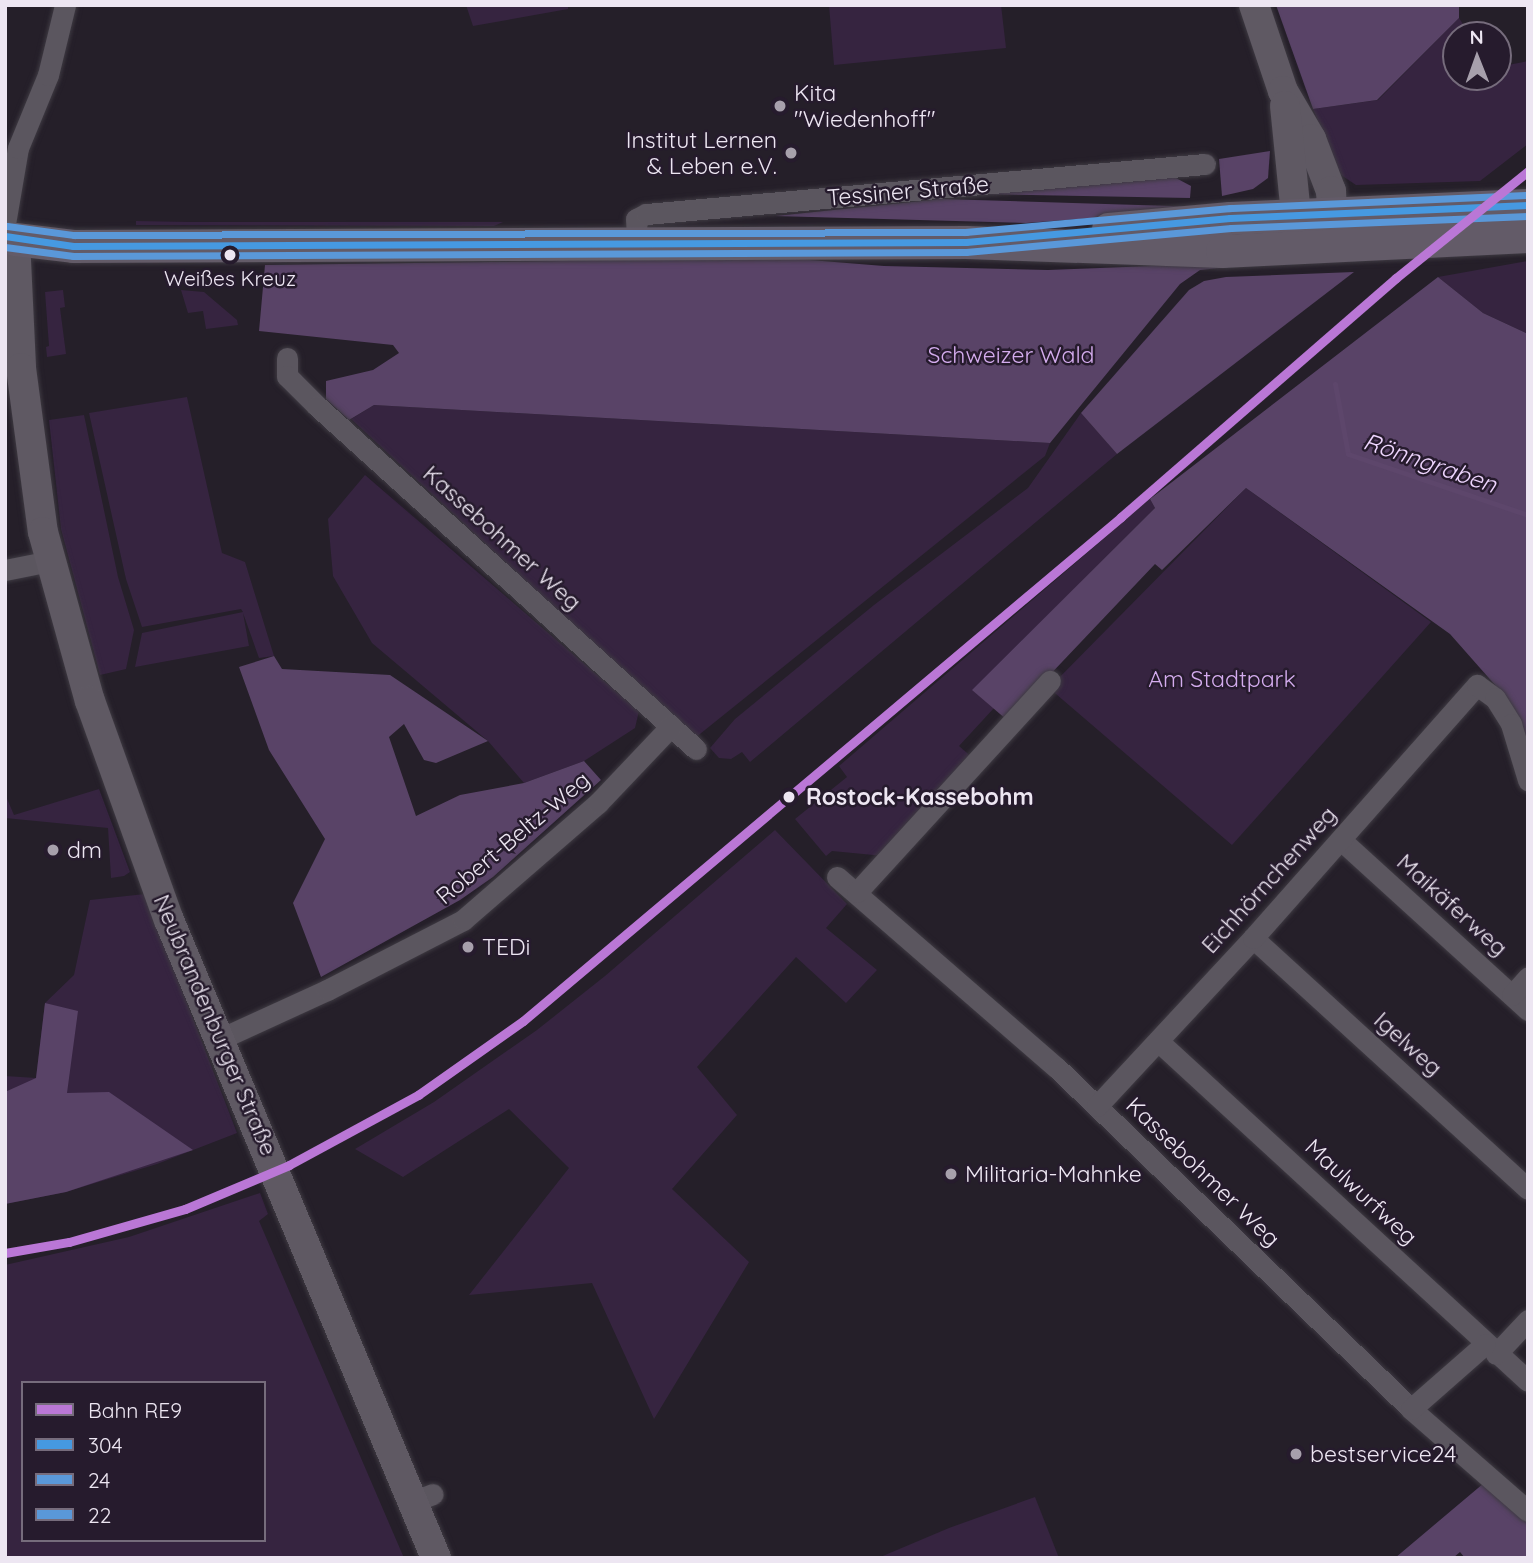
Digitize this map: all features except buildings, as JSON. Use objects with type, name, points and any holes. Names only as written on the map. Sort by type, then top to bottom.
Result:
[{"type":"main road","points":[[1254,5],[1283,92],[1311,139],[1331,191],[1337,246]]},
{"type":"main road","points":[[1283,92],[1298,248]]},
{"type":"main road","name":"Tessiner Straße","points":[[966,242],[1296,215],[1528,205]]},
{"type":"main road","name":"Tessiner Straße","points":[[9,233],[73,246],[966,242],[1222,251],[1520,237]]},
{"type":"main road","name":"Neubrandenburger Straße","points":[[9,233],[21,368],[50,561],[113,772],[169,920],[423,1498],[436,1558]]},
{"type":"street","points":[[9,233],[18,148],[48,75],[65,5]]},
{"type":"street","name":"Tessiner Straße","points":[[637,244],[636,219],[646,214],[1205,164]]},
{"type":"street","name":"Kassebohmer Weg","points":[[287,358],[287,376],[317,406],[696,749]]},
{"type":"street","points":[[5,570],[50,561]]},
{"type":"street","points":[[857,892],[1050,681]]},
{"type":"street","name":"Eichhörnchenweg","points":[[1097,1106],[1253,938],[1477,685],[1495,698],[1511,724],[1528,780]]},
{"type":"street","name":"Robert-Beltz-Weg","points":[[220,1039],[327,990],[463,920],[598,803],[671,726]]},
{"type":"street","name":"Maikäferweg","points":[[1341,840],[1528,1010]]},
{"type":"street","name":"Kassebohmer Weg","points":[[837,877],[1097,1106],[1411,1409],[1528,1511]]},
{"type":"street","name":"Igelweg","points":[[1253,938],[1528,1189]]},
{"type":"street","points":[[1512,995],[1528,977]]},
{"type":"street","name":"Maulwurfweg","points":[[1158,1041],[1490,1349],[1528,1381]]},
{"type":"street","points":[[1411,1409],[1528,1320]]},
{"type":"green space","points":[[466,5],[568,5],[568,9],[473,26]]},
{"type":"green space","points":[[829,5],[1001,5],[1006,48],[834,65]]},
{"type":"green space","points":[[1276,5],[1459,5],[1459,18],[1456,21],[1442,21],[1442,35],[1377,100],[1313,109]]},
{"type":"green space","points":[[1442,35],[1442,91],[1512,91],[1512,64],[1528,61],[1528,144],[1480,181],[1356,185],[1341,175],[1313,109],[1378,100]]},
{"type":"green space","points":[[1270,151],[1268,178],[1253,189],[1222,196],[1219,159]]},
{"type":"green space","points":[[1174,177],[1191,186],[1190,198],[981,194]]},
{"type":"green space","points":[[941,199],[1224,208],[1026,223],[775,216]]},
{"type":"green space","points":[[136,221],[503,222],[494,226],[136,225]]},
{"type":"green space","name":"Schweizer Wald","points":[[785,258],[884,266],[1048,270],[1230,263],[1229,267],[1200,270],[1180,284],[1050,443],[374,405],[349,420],[326,399],[326,381],[373,370],[399,353],[393,345],[259,331],[265,265]]},
{"type":"green space","points":[[1528,261],[1528,334],[1483,313],[1438,277]]},
{"type":"green space","name":"Schweizer Wald","points":[[1354,272],[1117,454],[1081,413],[1189,290],[1204,281],[1226,277]]},
{"type":"green space","points":[[1438,277],[1483,313],[1528,334],[1528,758],[1510,702],[1450,634],[1246,488],[1162,570],[1155,564],[1007,720],[972,690],[1155,508],[1150,499]]},
{"type":"green space","points":[[63,290],[65,307],[60,308],[66,354],[47,357],[46,347],[49,346],[45,292]]},
{"type":"green space","points":[[181,290],[204,292],[237,320],[238,325],[206,329],[203,311],[188,313]]},
{"type":"green space","points":[[187,397],[222,553],[245,562],[274,656],[259,658],[243,613],[249,646],[135,667],[142,633],[243,612],[241,609],[142,627],[126,579],[89,413]]},
{"type":"green space","points":[[374,405],[1050,443],[1045,456],[695,738],[351,419]]},
{"type":"green space","points":[[1081,413],[1117,454],[750,762],[742,752],[731,759],[719,758],[710,748],[735,719],[874,605],[1028,488]]},
{"type":"green space","points":[[84,415],[118,577],[134,630],[126,669],[100,675],[61,529],[49,420]]},
{"type":"green space","points":[[365,475],[639,711],[635,728],[584,761],[524,783],[488,741],[372,643],[333,576],[328,519]]},
{"type":"green space","name":"Am Stadtpark","points":[[1246,488],[1431,622],[1232,845],[1049,688]]},
{"type":"green space","points":[[1150,499],[1155,508],[973,690],[994,708],[959,746],[974,759],[884,856],[832,851],[826,856],[795,819],[847,777],[839,766]]},
{"type":"green space","points":[[274,656],[282,669],[390,675],[488,741],[436,763],[424,760],[404,724],[389,737],[416,816],[460,795],[524,783],[584,761],[601,780],[493,877],[460,900],[321,977],[293,903],[325,839],[269,750],[239,667]]},
{"type":"green space","points":[[99,789],[130,872],[124,876],[111,878],[108,828],[5,818],[5,794],[14,815]]},
{"type":"green space","points":[[775,830],[847,904],[826,928],[877,970],[846,1003],[796,957],[697,1067],[737,1115],[672,1189],[749,1262],[654,1419],[592,1283],[469,1295],[569,1168],[509,1109],[403,1177],[355,1149],[434,1102],[537,1030],[605,976]]},
{"type":"green space","points":[[145,894],[237,1133],[157,1164],[66,1192],[5,1204],[5,1076],[36,1078],[45,1003],[74,975],[90,900]]},
{"type":"green space","points":[[45,1003],[78,1011],[67,1093],[109,1092],[193,1150],[66,1192],[5,1204],[5,1092],[36,1078]]},
{"type":"green space","points":[[260,1193],[268,1214],[259,1221],[404,1558],[5,1558],[5,1265],[129,1237]]},
{"type":"green space","points":[[1484,1483],[1528,1522],[1528,1558],[1465,1558],[1460,1552],[1453,1558],[1395,1558]]},
{"type":"green space","points":[[1035,1497],[1059,1558],[878,1558],[949,1528]]},
{"type":"waterway","name":"Rönngraben","points":[[1335,384],[1348,454],[1528,515]]},
{"type":"rail line","name":"RE9","points":[[5,1253],[69,1242],[185,1209],[289,1165],[418,1095],[523,1021],[1121,517],[1396,278],[1528,171]]},
{"type":"transit line","name":"22","points":[[7,226],[74,235],[966,232],[1230,208],[1528,195]]},
{"type":"transit line","name":"304","points":[[5,236],[73,246],[966,242],[1230,218],[1528,205]]},
{"type":"transit line","name":"24","points":[[5,247],[73,256],[966,252],[1231,228],[1528,216]]},
{"type":"place","name":"Kita \"Wiedenhoff\"","points":[[780,106]]},
{"type":"place","name":"Institut Lernen & Leben e.V.","points":[[791,153]]},
{"type":"place","name":"Weißes Kreuz","points":[[230,255]]},
{"type":"place","name":"Rostock-Kassebohm","points":[[789,797]]},
{"type":"place","name":"dm","points":[[53,850]]},
{"type":"place","name":"TEDi","points":[[468,947]]},
{"type":"place","name":"Militaria-Mahnke","points":[[951,1174]]},
{"type":"place","name":"bestservice24","points":[[1296,1454]]}]
